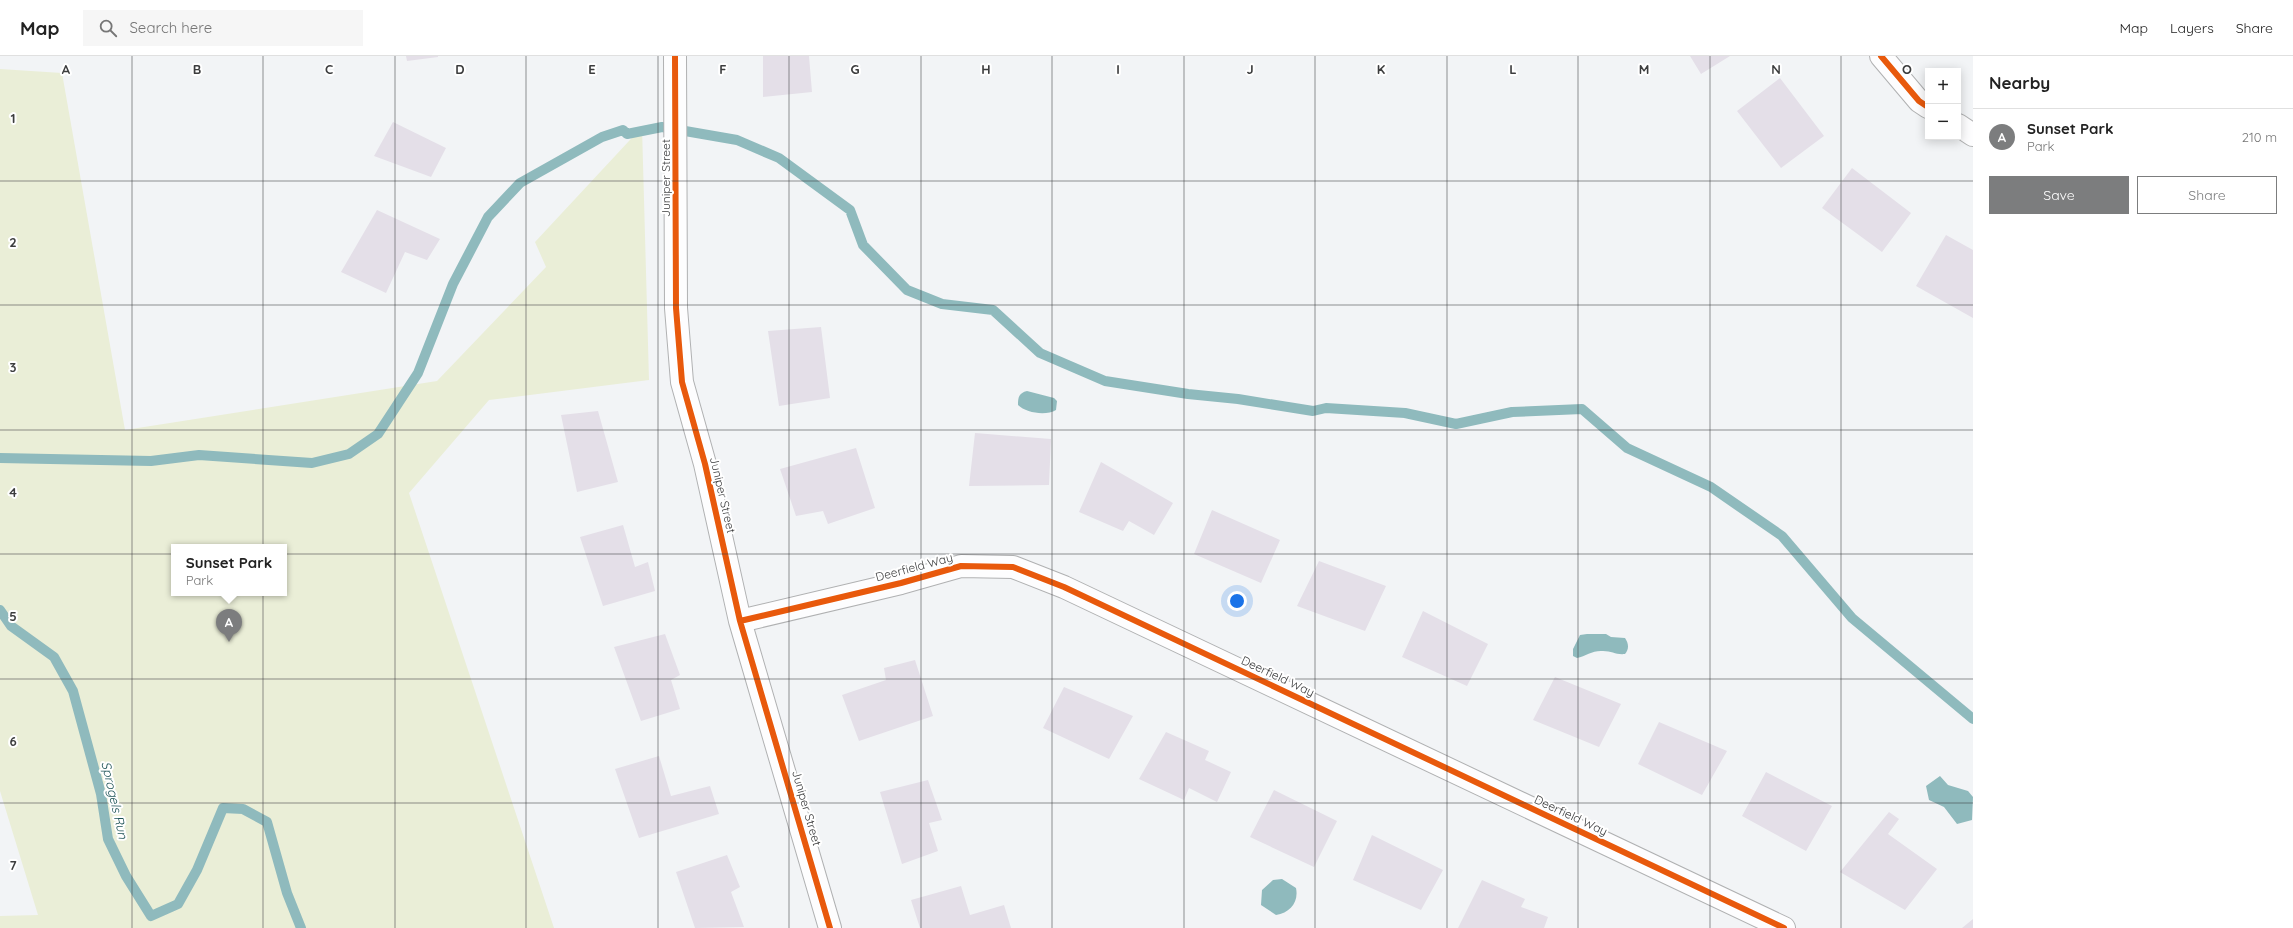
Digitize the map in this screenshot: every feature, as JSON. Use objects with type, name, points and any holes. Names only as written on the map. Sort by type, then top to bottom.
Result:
[{"type":"street","name":"Juniper Street","points":[[675,56],[676,308],[682,382],[706,464],[740,621],[830,928]]},
{"type":"street","points":[[1881,56],[1919,101],[1925,104]]},
{"type":"street","points":[[1961,127],[1973,134]]},
{"type":"street","name":"Deerfield Way","points":[[740,621],[901,583],[961,566],[1013,567],[1071,590],[1784,928]]},
{"type":"green space","points":[[0,69],[62,73],[125,430],[437,381],[546,267],[535,242],[642,127],[649,380],[489,400],[409,493],[554,928],[0,928],[0,916],[38,915],[0,791]]},
{"type":"water","points":[[1027,391],[1054,398],[1057,401],[1056,410],[1047,413],[1036,413],[1022,408],[1018,405],[1019,398],[1022,393]]},
{"type":"water","points":[[1606,634],[1611,637],[1625,638],[1628,644],[1627,650],[1625,654],[1599,651],[1577,658],[1573,656],[1573,649],[1580,635]]},
{"type":"water","points":[[1940,776],[1948,785],[1968,791],[1973,797],[1972,820],[1957,824],[1944,807],[1929,800],[1926,786]]},
{"type":"water","points":[[1282,879],[1296,888],[1297,893],[1295,902],[1292,906],[1285,912],[1276,915],[1261,905],[1262,890],[1273,880]]},
{"type":"building","points":[[406,56],[438,56],[438,57],[407,61]]},
{"type":"building","points":[[763,56],[809,56],[812,92],[763,97]]},
{"type":"building","points":[[1690,56],[1730,56],[1701,74]]},
{"type":"building","points":[[1780,78],[1824,136],[1781,168],[1737,111]]},
{"type":"building","points":[[393,122],[446,148],[431,177],[374,156]]},
{"type":"building","points":[[1852,168],[1911,213],[1882,252],[1822,208]]},
{"type":"building","points":[[377,210],[440,239],[427,260],[405,252],[386,293],[341,272]]},
{"type":"building","points":[[1946,235],[1973,250],[1973,318],[1916,286]]},
{"type":"building","points":[[821,327],[830,398],[779,406],[768,331]]},
{"type":"building","points":[[598,411],[618,482],[577,492],[561,415]]},
{"type":"building","points":[[975,433],[1051,439],[1049,485],[969,486]]},
{"type":"building","points":[[856,448],[875,508],[828,524],[823,511],[796,516],[780,469]]},
{"type":"building","points":[[1101,462],[1173,503],[1154,535],[1129,521],[1123,531],[1079,512]]},
{"type":"building","points":[[1212,510],[1280,540],[1261,583],[1194,554]]},
{"type":"building","points":[[623,525],[635,567],[648,562],[655,591],[603,606],[580,537]]},
{"type":"building","points":[[1319,561],[1386,586],[1365,631],[1297,606]]},
{"type":"building","points":[[1423,611],[1488,644],[1467,686],[1402,657]]},
{"type":"building","points":[[665,634],[680,675],[671,680],[680,709],[641,721],[614,647]]},
{"type":"building","points":[[915,660],[933,716],[859,741],[842,695],[886,680],[884,668]]},
{"type":"building","points":[[1555,677],[1621,704],[1599,747],[1533,720]]},
{"type":"building","points":[[1064,687],[1133,716],[1109,759],[1043,728]]},
{"type":"building","points":[[1659,722],[1727,751],[1702,795],[1638,764]]},
{"type":"building","points":[[1166,732],[1209,751],[1205,760],[1231,772],[1217,802],[1189,788],[1184,800],[1139,779]]},
{"type":"building","points":[[659,756],[671,796],[710,786],[719,814],[639,838],[615,769]]},
{"type":"building","points":[[1766,772],[1832,806],[1806,851],[1742,816]]},
{"type":"building","points":[[928,780],[942,820],[929,823],[938,851],[902,864],[880,792]]},
{"type":"building","points":[[1274,790],[1337,821],[1314,867],[1250,837]]},
{"type":"building","points":[[1889,812],[1899,819],[1888,834],[1937,869],[1905,910],[1840,872]]},
{"type":"building","points":[[1372,835],[1443,870],[1421,910],[1353,880]]},
{"type":"building","points":[[727,855],[740,887],[731,892],[744,927],[695,928],[676,872]]},
{"type":"building","points":[[1482,880],[1525,899],[1521,907],[1548,917],[1544,928],[1458,928]]},
{"type":"building","points":[[961,886],[970,915],[1004,905],[1011,928],[920,928],[911,900]]},
{"type":"building","points":[[1973,919],[1973,928],[1962,928]]},
{"type":"waterway","points":[[0,458],[151,461],[199,455],[312,463],[349,454],[378,434],[418,373],[453,284],[488,217],[520,183],[602,137],[623,130],[627,134],[662,127],[737,140],[779,158],[850,210],[863,245],[907,290],[942,304],[993,310],[1040,353],[1105,381],[1313,411],[1326,408],[1405,413],[1456,424],[1512,412],[1582,409],[1627,448],[1711,487],[1782,536],[1852,618],[1973,719]]},
{"type":"waterway","name":"Sprogels Run","points":[[0,610],[11,626],[54,657],[73,691],[101,794],[108,839],[126,876],[151,916],[178,904],[197,870],[223,808],[243,809],[267,822],[287,893],[301,928]]},
{"type":"cycle path","points":[[675,56],[676,308],[682,382],[705,464],[740,621],[830,928]]},
{"type":"cycle path","points":[[1881,56],[1919,101],[1925,105]]},
{"type":"cycle path","points":[[740,621],[901,583],[961,566],[1013,567],[1064,587],[1784,928]]},
{"type":"place","name":"Sunset Park","points":[[229,642]]}]
